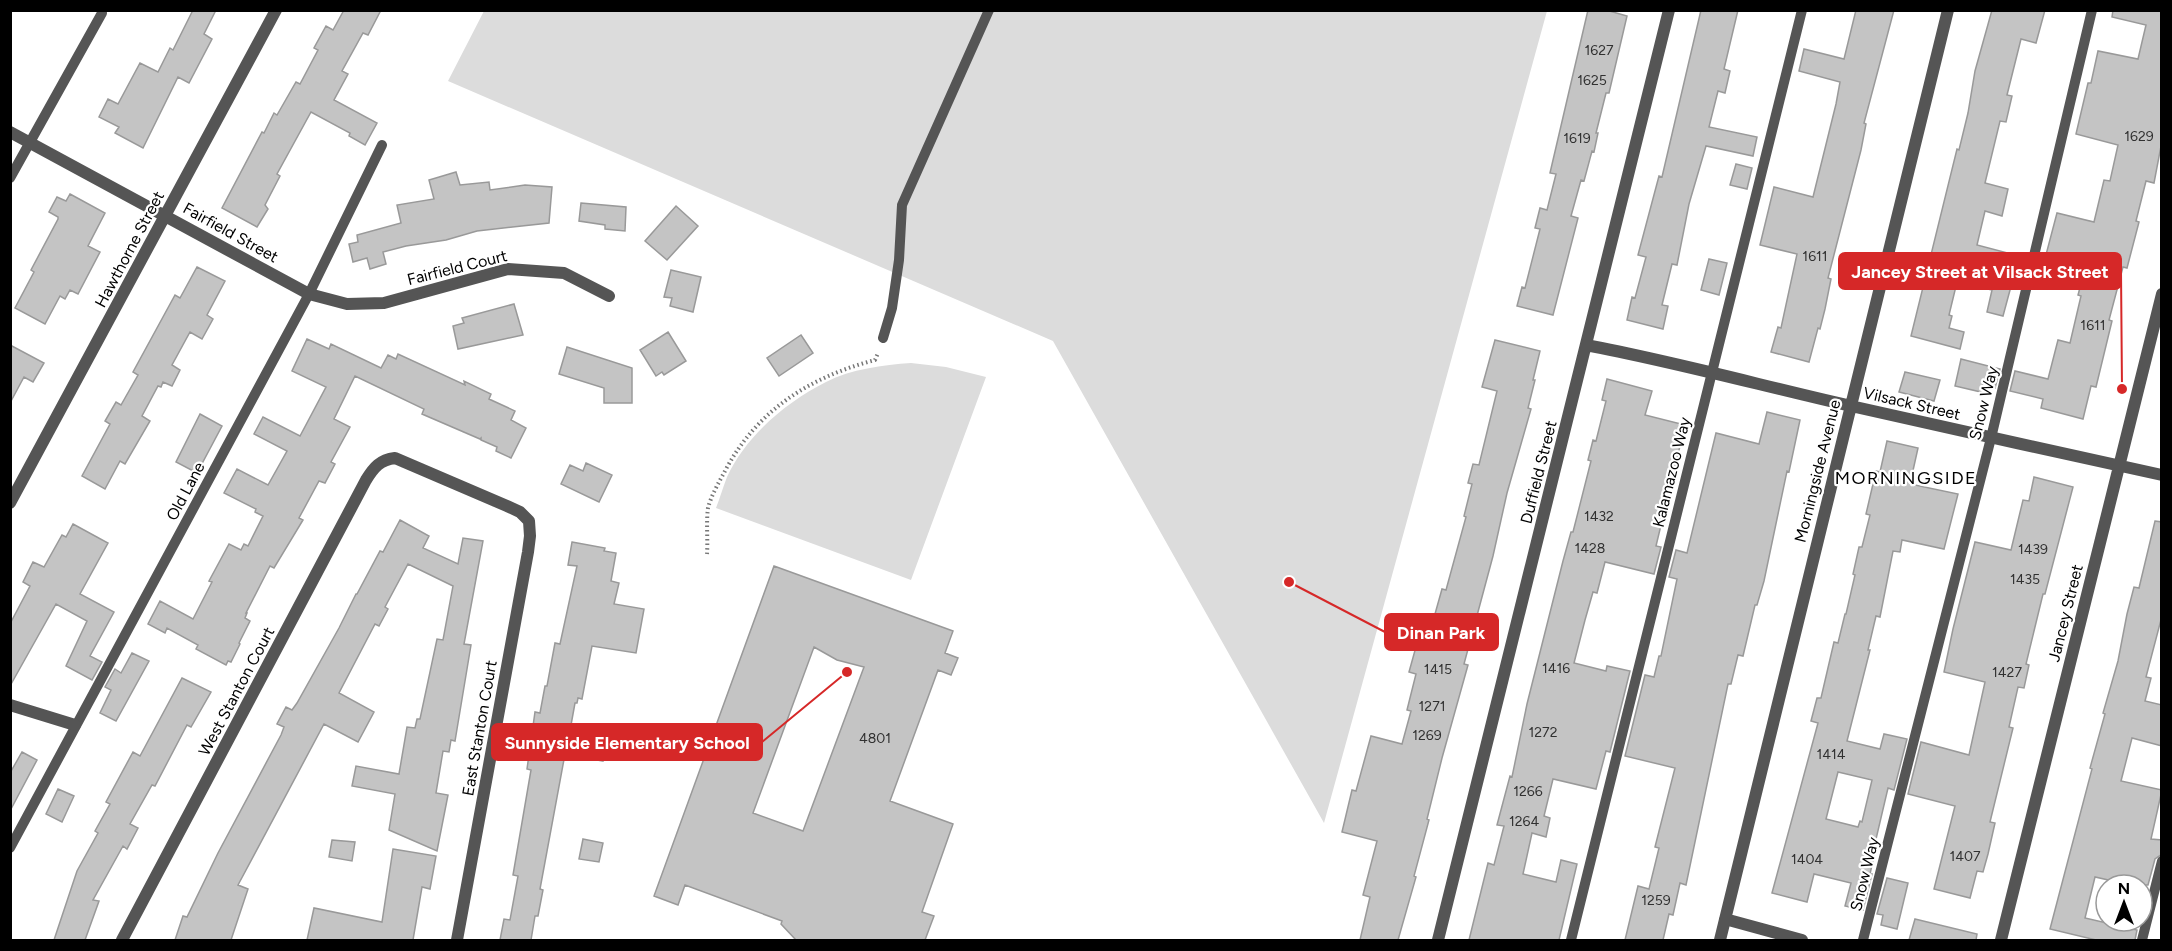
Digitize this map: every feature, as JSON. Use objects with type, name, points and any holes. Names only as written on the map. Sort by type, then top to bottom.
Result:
[{"type":"street","name":"Hawthorne Street","points":[[10,503],[276,10]]},
{"type":"street","name":"Duffield Street","points":[[1438,940],[1669,10]]},
{"type":"street","name":"Morningside Avenue","points":[[1720,940],[1948,10]]},
{"type":"street","name":"Fairfield Street","points":[[10,132],[309,294]]},
{"type":"street","name":"Fairfield Court","points":[[309,294],[347,304],[384,303],[508,269],[564,273],[609,296]]},
{"type":"street","name":"Jancey Street","points":[[2001,940],[2162,294]]},
{"type":"street","name":"Vilsack Street","points":[[1586,345],[1711,371],[1850,406],[2162,475]]},
{"type":"street","name":"West Stanton Court","points":[[122,940],[372,470],[383,460],[395,458],[514,509],[529,521]]},
{"type":"street","name":"East Stanton Court","points":[[456,940],[528,552],[529,521]]},
{"type":"street","points":[[10,705],[75,725]]},
{"type":"street","points":[[1725,919],[1802,940]]},
{"type":"lane","points":[[883,338],[892,308],[899,260],[902,205],[988,10]]},
{"type":"lane","name":"Kalamazoo Way","points":[[1572,940],[1802,10]]},
{"type":"lane","name":"Snow Way","points":[[1863,940],[1991,438],[2092,10]]},
{"type":"lane","points":[[10,178],[102,13]]},
{"type":"lane","name":"Old Lane","points":[[10,848],[309,294],[382,145]]},
{"type":"lane","points":[[2142,940],[2162,861]]},
{"type":"path","points":[[707,554],[708,508],[736,449],[757,423],[789,398],[833,372],[875,360],[883,338]]},
{"type":"shaded area","points":[[484,11],[1547,11],[1324,823],[1053,341],[448,81]]},
{"type":"shaded area","points":[[911,363],[946,367],[986,377],[911,580],[716,508],[735,462],[756,434],[782,410],[811,390],[846,374],[867,368]]},
{"type":"building","points":[[193,10],[216,10],[204,34],[212,39],[189,83],[178,77],[143,148],[115,133],[119,127],[99,117],[108,99],[118,104],[140,63],[158,72],[170,48],[173,50]]},
{"type":"building","points":[[344,10],[381,10],[368,35],[363,33],[342,71],[348,74],[334,100],[377,123],[365,145],[349,136],[350,133],[311,112],[277,174],[280,176],[265,205],[268,209],[257,227],[222,208],[262,132],[264,133],[274,113],[277,115],[296,82],[300,84],[318,50],[314,48],[326,26],[333,30]]},
{"type":"building","points":[[1588,10],[1606,10],[1627,16],[1609,93],[1606,93],[1596,133],[1598,133],[1594,152],[1592,151],[1584,181],[1581,180],[1571,216],[1578,218],[1553,315],[1517,306],[1522,287],[1525,288],[1540,229],[1535,228],[1540,208],[1547,210],[1556,174],[1550,173]]},
{"type":"building","points":[[1701,10],[1738,10],[1724,69],[1730,71],[1725,93],[1718,91],[1709,127],[1757,137],[1753,156],[1706,146],[1689,204],[1677,265],[1672,264],[1662,305],[1668,306],[1663,329],[1627,320],[1632,297],[1635,298],[1646,257],[1638,255],[1659,176],[1662,177]]},
{"type":"building","points":[[1856,10],[1894,10],[1864,123],[1866,124],[1861,150],[1828,278],[1831,279],[1825,309],[1809,362],[1771,352],[1778,327],[1781,328],[1797,254],[1760,245],[1774,187],[1813,197],[1836,104],[1840,82],[1799,71],[1804,49],[1844,59]]},
{"type":"building","points":[[1992,10],[2045,10],[2036,43],[2021,39],[2007,95],[2012,96],[2006,122],[2000,121],[1985,183],[2008,189],[2002,216],[1985,211],[1977,245],[2019,256],[2003,316],[1987,312],[1992,290],[1957,282],[1949,315],[1952,316],[1949,328],[1964,332],[1960,349],[1911,336]]},
{"type":"building","points":[[2113,10],[2162,10],[2162,141],[2154,183],[2146,181],[2136,221],[2139,222],[2127,268],[2123,267],[2109,320],[2112,321],[2096,387],[2091,386],[2083,419],[2041,408],[2043,399],[2010,391],[2015,371],[2048,379],[2058,340],[2070,343],[2081,296],[2078,295],[2082,280],[2042,270],[2057,213],[2094,222],[2104,180],[2110,181],[2118,145],[2076,134],[2098,51],[2138,59],[2146,25],[2112,17]]},
{"type":"building","points":[[1736,164],[1752,168],[1747,189],[1730,185]]},
{"type":"building","points":[[456,172],[460,185],[489,182],[490,190],[525,185],[552,187],[549,223],[477,231],[446,240],[406,246],[383,252],[386,264],[370,269],[367,258],[353,262],[349,244],[358,242],[357,235],[401,223],[397,205],[434,199],[429,180]]},
{"type":"building","points":[[70,194],[105,213],[88,246],[100,252],[78,294],[70,290],[65,299],[60,296],[45,324],[15,308],[34,272],[31,270],[58,219],[49,212],[57,197],[66,201]]},
{"type":"building","points":[[581,203],[626,207],[625,231],[605,229],[605,225],[579,221]]},
{"type":"building","points":[[676,206],[698,226],[667,260],[645,241]]},
{"type":"building","points":[[1709,259],[1727,263],[1719,295],[1701,290]]},
{"type":"building","points":[[197,267],[225,281],[207,315],[213,319],[202,339],[190,332],[172,365],[180,370],[172,386],[163,382],[161,387],[158,386],[142,416],[150,421],[125,464],[120,461],[105,489],[82,476],[110,424],[105,421],[116,402],[121,405],[138,375],[133,372],[175,295],[180,298]]},
{"type":"building","points":[[671,270],[701,277],[693,312],[670,306],[672,298],[664,297]]},
{"type":"building","points":[[514,304],[523,335],[458,349],[453,326],[464,323],[462,318]]},
{"type":"building","points":[[668,332],[686,361],[664,375],[662,372],[656,376],[640,350]]},
{"type":"building","points":[[801,335],[813,353],[779,376],[767,358]]},
{"type":"building","points":[[307,339],[329,349],[331,344],[381,368],[388,355],[396,359],[398,354],[465,385],[464,381],[491,394],[489,399],[515,411],[511,420],[526,428],[511,458],[496,451],[497,447],[481,438],[422,414],[424,409],[355,376],[334,419],[350,427],[331,462],[335,464],[325,483],[319,481],[299,518],[303,520],[274,568],[270,566],[246,613],[245,618],[250,621],[240,644],[231,662],[228,661],[226,665],[196,649],[198,645],[167,628],[165,633],[148,624],[160,601],[193,619],[212,582],[209,581],[229,544],[241,550],[244,544],[248,546],[263,516],[255,512],[256,509],[224,493],[237,469],[268,485],[287,451],[254,434],[263,417],[300,436],[326,387],[292,371]]},
{"type":"building","points":[[1495,340],[1540,351],[1528,408],[1531,409],[1507,493],[1464,664],[1468,665],[1442,758],[1414,876],[1416,877],[1398,940],[1360,940],[1370,897],[1363,895],[1377,841],[1342,832],[1352,790],[1356,791],[1371,736],[1402,744],[1411,711],[1407,710],[1416,674],[1409,672],[1419,636],[1428,639],[1442,589],[1446,590],[1466,517],[1464,516],[1472,484],[1468,483],[1473,464],[1479,465],[1497,391],[1482,387]]},
{"type":"building","points":[[10,345],[44,363],[33,382],[24,377],[10,403]]},
{"type":"building","points":[[567,347],[632,368],[632,403],[604,403],[604,388],[559,374]]},
{"type":"building","points":[[1961,359],[2000,369],[1995,388],[1983,385],[1981,392],[1955,386]]},
{"type":"building","points":[[1905,372],[1940,380],[1934,401],[1899,392]]},
{"type":"building","points":[[1607,379],[1652,391],[1645,415],[1685,425],[1656,546],[1661,547],[1654,574],[1605,562],[1597,593],[1593,592],[1585,620],[1574,663],[1606,671],[1607,666],[1630,671],[1610,752],[1606,751],[1596,789],[1553,779],[1544,816],[1550,818],[1546,837],[1532,833],[1523,874],[1556,882],[1561,860],[1577,864],[1559,940],[1469,940],[1488,863],[1494,865],[1504,826],[1497,825],[1510,776],[1512,777],[1527,704],[1591,461],[1588,460],[1593,440],[1596,441],[1606,401],[1602,400]]},
{"type":"building","points":[[1767,412],[1800,420],[1764,581],[1757,605],[1755,605],[1743,656],[1738,655],[1731,684],[1728,684],[1686,885],[1680,883],[1673,915],[1669,914],[1663,940],[1625,940],[1638,886],[1649,889],[1659,848],[1655,847],[1675,768],[1625,756],[1645,675],[1654,677],[1659,656],[1661,656],[1677,579],[1669,577],[1676,550],[1687,553],[1716,433],[1759,444]]},
{"type":"building","points":[[200,414],[222,426],[197,473],[176,462]]},
{"type":"building","points":[[1887,441],[1918,448],[1910,484],[1958,494],[1944,549],[1902,540],[1900,552],[1893,551],[1880,617],[1876,616],[1868,650],[1870,650],[1847,741],[1880,749],[1884,734],[1907,739],[1894,790],[1888,788],[1872,856],[1874,856],[1870,874],[1872,874],[1863,910],[1845,906],[1851,883],[1814,874],[1807,902],[1772,893],[1818,723],[1811,721],[1817,698],[1821,698],[1834,642],[1838,643],[1855,575],[1853,574],[1859,547],[1862,547],[1870,515],[1866,514],[1876,471],[1880,472]],"holes":[[[1838,772],[1872,780],[1862,822],[1860,821],[1858,827],[1826,819]]]},
{"type":"building","points":[[586,463],[612,475],[599,502],[561,484],[570,465],[583,471]]},
{"type":"building","points":[[2034,477],[2073,487],[2045,594],[2043,594],[2026,664],[2029,665],[2024,688],[2018,687],[2009,727],[2013,728],[1990,822],[1995,823],[1988,854],[1983,872],[1977,871],[1970,898],[1934,889],[1955,806],[1908,794],[1921,742],[1969,755],[1985,682],[1944,672],[1953,629],[1975,542],[2011,550],[2023,500],[2029,501]]},
{"type":"building","points":[[400,520],[429,536],[423,548],[458,564],[463,538],[483,541],[464,644],[471,645],[455,741],[451,740],[449,752],[443,751],[436,793],[448,795],[437,851],[389,830],[395,794],[352,786],[356,766],[399,774],[407,727],[415,728],[417,719],[420,719],[437,639],[443,640],[453,586],[408,564],[385,607],[388,609],[379,626],[375,624],[339,693],[374,712],[358,742],[324,724],[238,885],[248,889],[231,940],[175,940],[183,916],[187,917],[218,853],[281,735],[284,727],[277,724],[286,707],[292,710],[297,703],[380,551],[383,552]]},
{"type":"building","points":[[2155,521],[2162,522],[2162,616],[2146,677],[2151,678],[2145,701],[2162,705],[2162,746],[2132,738],[2121,781],[2162,790],[2151,839],[2162,840],[2162,854],[2155,859],[2151,873],[2094,873],[2085,918],[2094,920],[2094,933],[2136,933],[2135,940],[2096,940],[2050,929],[2092,769],[2090,768],[2118,661],[2134,587],[2139,588]]},
{"type":"building","points":[[73,524],[108,543],[80,594],[114,612],[90,656],[102,662],[92,680],[66,666],[87,621],[56,604],[10,686],[11,622],[30,586],[23,582],[33,562],[44,567],[62,535],[66,537]]},
{"type":"building","points":[[572,542],[605,548],[604,551],[616,553],[611,581],[619,583],[614,604],[644,609],[636,653],[592,646],[582,699],[578,698],[575,703],[569,736],[606,742],[603,761],[565,754],[540,889],[543,890],[531,940],[500,940],[504,919],[510,920],[518,876],[513,875],[531,770],[527,769],[535,712],[540,713],[555,643],[560,644],[577,566],[568,565]]},
{"type":"building","points":[[774,566],[953,631],[945,653],[958,658],[951,675],[938,670],[890,801],[953,824],[922,912],[934,916],[925,940],[796,940],[781,924],[782,921],[685,885],[678,905],[654,896]],"holes":[[[814,647],[837,660],[864,667],[803,831],[753,813]]]},
{"type":"building","points":[[132,653],[149,661],[116,721],[100,713],[111,690],[105,687],[115,669],[121,673]]},
{"type":"building","points":[[182,678],[211,692],[191,727],[187,725],[155,786],[152,785],[130,824],[138,828],[127,849],[123,846],[93,900],[99,901],[85,940],[54,940],[77,871],[98,833],[95,831],[110,804],[106,802],[133,752],[140,756]]},
{"type":"building","points":[[22,752],[37,760],[10,811],[10,773]]},
{"type":"building","points":[[58,789],[74,796],[62,822],[46,814]]},
{"type":"building","points":[[583,839],[603,843],[599,862],[579,859]]},
{"type":"building","points":[[332,840],[355,842],[352,861],[329,857]]},
{"type":"building","points":[[393,849],[436,856],[430,889],[422,887],[413,940],[307,940],[314,908],[382,922]]},
{"type":"building","points":[[1887,878],[1908,883],[1897,929],[1881,925],[1883,915],[1877,914]]},
{"type":"building","points":[[1915,919],[1977,934],[1976,940],[1909,940]]},
{"type":"place","name":"Jancey Street at Vilsack Street","points":[[2122,389]]},
{"type":"place","name":"Dinan Park","points":[[1289,582]]},
{"type":"place","name":"Sunnyside Elementary School","points":[[847,672]]},
{"type":"district","name":"MORNINGSIDE","points":[[1906,478]]}]
